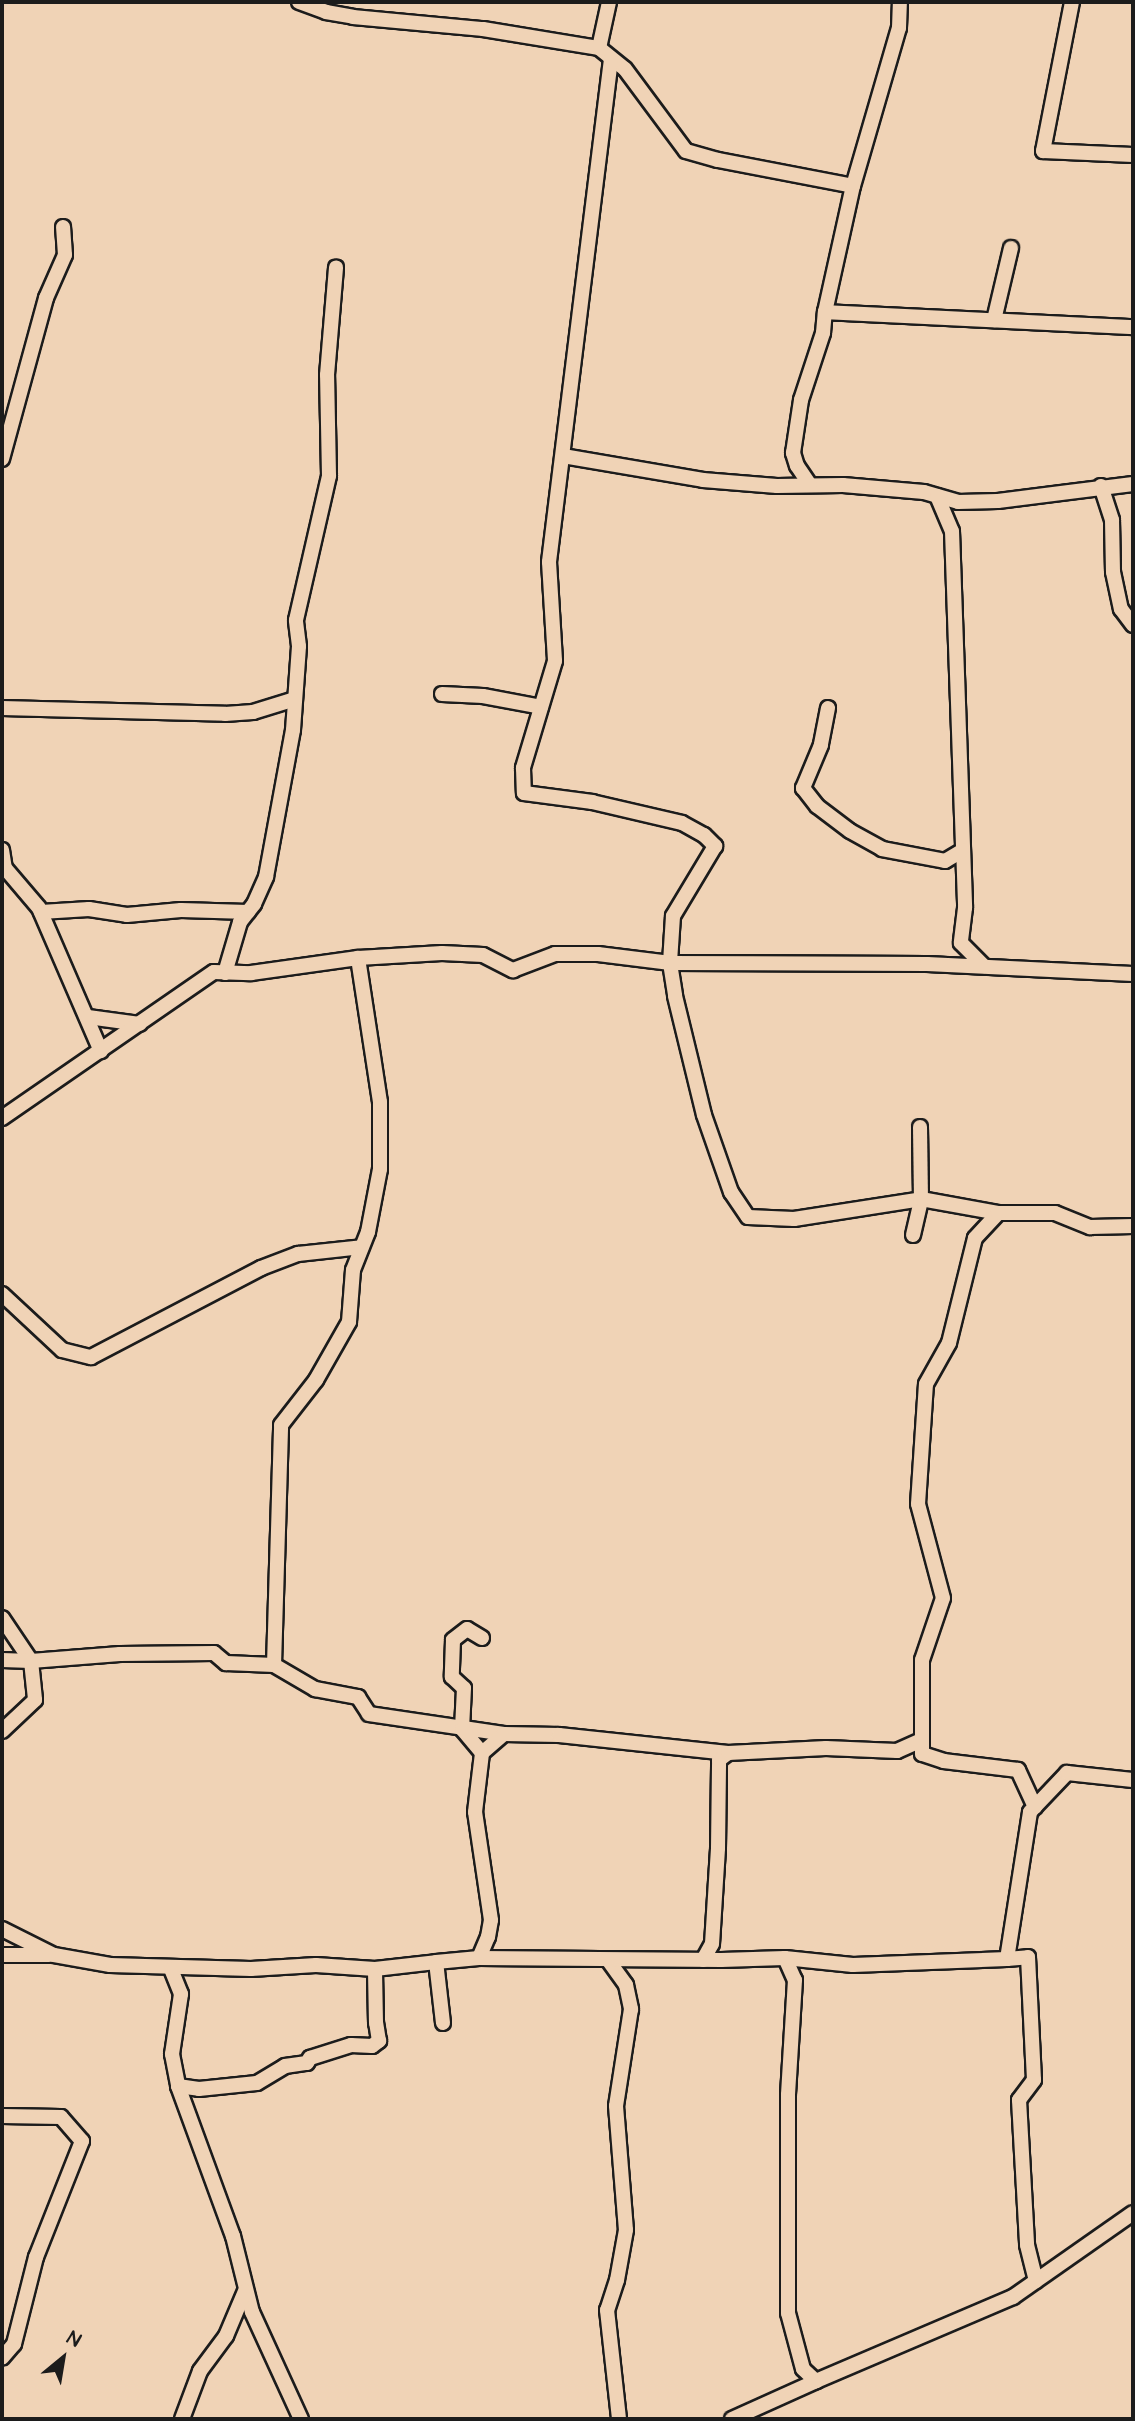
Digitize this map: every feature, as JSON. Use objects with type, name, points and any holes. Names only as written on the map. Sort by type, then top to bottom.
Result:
[{"type":"street","points":[[299,2],[326,12],[353,17],[483,29],[599,48],[625,69],[686,151],[718,160],[853,186]]},
{"type":"street","points":[[599,48],[609,2]]},
{"type":"street","points":[[810,485],[797,466],[793,453],[801,400],[823,333],[824,312],[853,186],[894,51],[899,28],[900,2]]},
{"type":"street","points":[[1072,2],[1043,151],[1133,155]]},
{"type":"street","points":[[611,59],[550,562],[555,662],[523,768],[524,793],[592,802],[682,823],[704,835],[715,846],[673,916],[670,963],[675,996],[704,1115],[732,1192],[748,1217],[794,1219],[921,1199],[998,1213],[1055,1213],[1090,1227],[1133,1226]]},
{"type":"street","points":[[2,459],[46,298],[65,254],[63,227]]},
{"type":"street","points":[[994,320],[1011,248]]},
{"type":"street","points":[[225,973],[240,922],[266,877],[293,730],[299,646],[297,610],[329,476],[327,374],[336,267]]},
{"type":"street","points":[[824,312],[1133,327]]},
{"type":"street","points":[[563,456],[703,480],[924,492],[958,502],[998,501],[1133,484]]},
{"type":"street","points":[[1101,486],[1112,520],[1113,572],[1121,609],[1133,625]]},
{"type":"street","points":[[937,496],[952,531],[957,757],[965,908],[961,943],[984,966]]},
{"type":"street","points":[[442,694],[482,696],[541,707]]},
{"type":"street","points":[[2,708],[146,709],[225,714],[253,712],[295,699]]},
{"type":"street","points":[[828,708],[821,745],[803,788],[817,806],[850,831],[882,849],[944,860],[963,850]]},
{"type":"street","points":[[2,850],[3,869],[41,912],[101,1051]]},
{"type":"street","points":[[41,912],[89,909],[127,915],[181,910],[248,912]]},
{"type":"street","points":[[2,1118],[214,972],[251,973],[358,958],[442,953],[483,955],[513,970],[555,954],[598,954],[670,963],[984,966],[1133,974]]},
{"type":"street","points":[[274,1665],[281,1425],[316,1380],[349,1322],[353,1270],[368,1232],[380,1169],[380,1102],[358,958]]},
{"type":"street","points":[[88,1017],[140,1024]]},
{"type":"street","points":[[913,1235],[921,1199],[920,1127]]},
{"type":"street","points":[[998,1213],[975,1238],[949,1343],[926,1384],[918,1504],[943,1598],[922,1660],[922,1754],[944,1761],[1018,1770],[1034,1807]]},
{"type":"street","points":[[2,1294],[62,1350],[92,1357],[261,1268],[298,1254],[362,1247]]},
{"type":"street","points":[[2,1618],[31,1661],[35,1700],[2,1731]]},
{"type":"street","points":[[482,1637],[467,1629],[453,1640],[452,1677],[464,1688],[462,1729],[482,1753]]},
{"type":"street","points":[[2,1660],[31,1661],[120,1654],[214,1653],[226,1663],[274,1665],[315,1689],[358,1697],[369,1714],[504,1734],[559,1735],[728,1753],[826,1748],[897,1751],[922,1740]]},
{"type":"street","points":[[479,1958],[488,1937],[491,1920],[475,1812],[482,1753],[504,1734]]},
{"type":"street","points":[[703,1960],[712,1944],[719,1848],[719,1760],[728,1753]]},
{"type":"street","points":[[1007,1959],[1030,1812],[1067,1773],[1133,1780]]},
{"type":"street","points":[[2,1929],[54,1955]]},
{"type":"street","points":[[2,1955],[54,1955],[110,1965],[171,1969],[251,1969],[316,1965],[375,1969],[479,1958],[785,1958],[853,1965],[1028,1956],[1034,2080],[1019,2100],[1027,2245],[1036,2281]]},
{"type":"street","points":[[785,1958],[795,1980],[788,2095],[788,2313],[803,2369],[816,2381]]},
{"type":"street","points":[[608,1960],[626,1985],[631,2009],[616,2106],[626,2230],[617,2280],[607,2310],[620,2419]]},
{"type":"street","points":[[436,1962],[443,2022]]},
{"type":"street","points":[[171,1969],[181,1994],[172,2054],[178,2086],[233,2236],[245,2291],[301,2419]]},
{"type":"street","points":[[178,2086],[199,2089],[257,2083],[285,2066],[307,2063],[310,2059],[351,2045],[372,2046],[379,2041],[375,1969]]},
{"type":"street","points":[[2,2116],[61,2117],[82,2141],[37,2257],[14,2344],[2,2358]]},
{"type":"street","points":[[732,2419],[1013,2297],[1133,2213]]},
{"type":"street","points":[[182,2419],[200,2371],[226,2336],[245,2291]]}]
